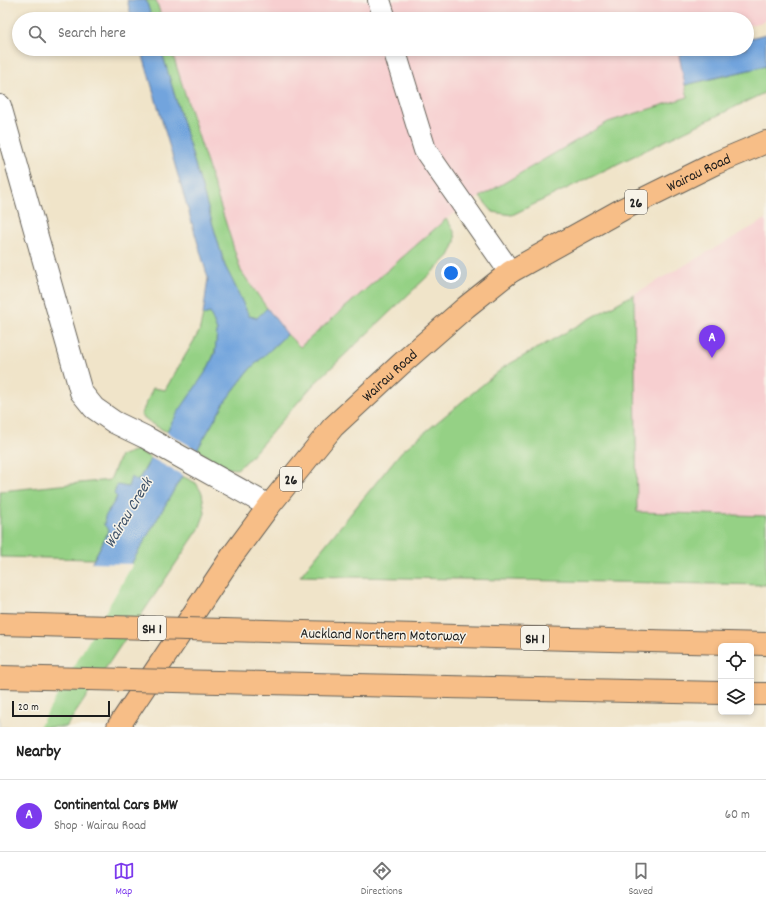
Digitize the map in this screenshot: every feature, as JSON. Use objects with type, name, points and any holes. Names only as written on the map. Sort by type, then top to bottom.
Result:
[{"type":"main road","name":"Wairau Road","points":[[118,727],[232,556],[268,506],[333,427],[466,307],[510,272],[623,209],[716,163],[766,142]]},
{"type":"main road","name":"Auckland Northern Motorway","points":[[0,624],[766,644]]},
{"type":"main road","points":[[0,677],[718,693]]},
{"type":"main road","points":[[754,694],[766,694]]},
{"type":"lane","points":[[380,0],[383,12]]},
{"type":"lane","points":[[396,56],[425,150],[510,272]]},
{"type":"lane","points":[[0,106],[81,392],[94,408],[114,422],[145,437],[268,506]]},
{"type":"shaded area","points":[[156,0],[766,0],[766,21],[754,24],[754,12],[160,12]]},
{"type":"shaded area","points":[[173,56],[679,56],[688,97],[608,122],[480,197],[446,219],[300,347],[287,334],[241,271]]},
{"type":"shaded area","points":[[766,219],[766,516],[637,513],[634,294]]},
{"type":"green space","points":[[146,0],[156,0],[160,12],[150,12]]},
{"type":"green space","points":[[163,56],[173,56],[241,271],[267,308],[257,318],[249,316],[225,266]]},
{"type":"green space","points":[[766,66],[766,92],[512,215],[493,212],[480,197],[608,122],[688,97],[685,85]]},
{"type":"green space","points":[[446,219],[455,233],[454,245],[449,256],[313,385],[247,461],[237,469],[226,468],[197,450],[226,400],[250,369],[287,334],[300,347]]},
{"type":"green space","points":[[634,294],[637,512],[766,516],[766,585],[300,576],[401,452],[504,367]]},
{"type":"green space","points":[[210,312],[217,330],[217,343],[213,356],[200,383],[167,432],[152,424],[141,415],[153,388],[165,390],[199,332],[203,315]]},
{"type":"green space","points":[[137,450],[151,458],[138,481],[117,497],[105,517],[109,530],[94,559],[0,557],[0,491],[110,480],[120,456]]},
{"type":"green space","points":[[182,476],[196,483],[202,493],[205,513],[199,529],[66,727],[37,727]]},
{"type":"water","points":[[127,0],[146,0],[150,12],[130,12]]},
{"type":"water","points":[[766,34],[766,66],[685,85],[679,56],[754,56],[754,37]]},
{"type":"water","name":"Wairau Creek","points":[[143,56],[163,56],[225,266],[249,316],[257,318],[267,308],[287,334],[250,369],[226,400],[37,727],[0,727],[0,717],[94,559],[109,530],[104,525],[105,517],[117,497],[114,494],[117,485],[128,487],[131,477],[138,481],[177,414],[207,370],[215,353],[217,331],[210,313],[203,315],[208,278]]},
{"type":"pier","points":[[165,431],[199,451],[184,476],[149,457]]},
{"type":"pier","points":[[90,563],[133,564],[39,727],[0,727],[0,713]]},
{"type":"place","name":"Continental Cars BMW","points":[[712,358]]}]
